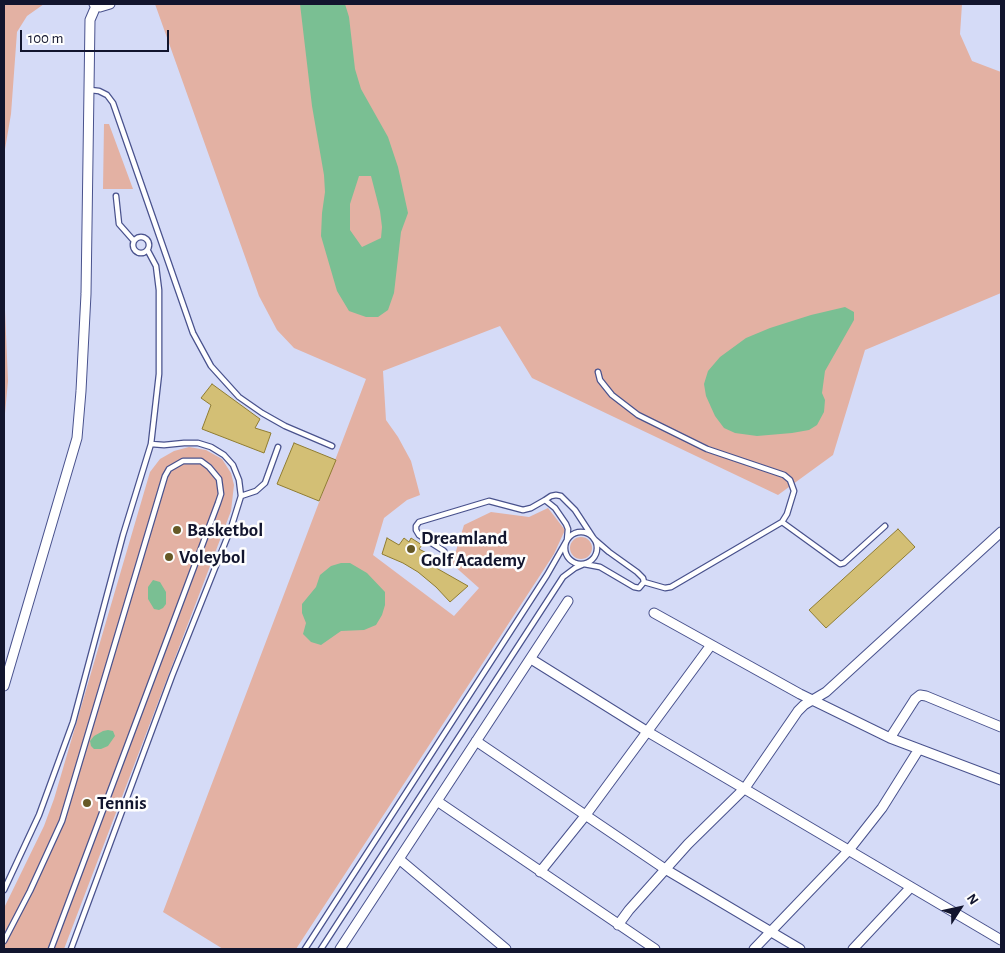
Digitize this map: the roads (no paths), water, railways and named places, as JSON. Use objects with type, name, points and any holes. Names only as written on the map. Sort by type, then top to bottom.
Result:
[{"type":"street","points":[[4,686],[77,438],[82,391],[86,294],[90,20],[95,5],[104,7],[110,4]]},
{"type":"street","points":[[618,926],[629,910],[665,869],[701,830],[745,788],[798,711],[804,705],[826,692],[1001,532]]},
{"type":"street","points":[[340,949],[568,600]]},
{"type":"street","points":[[654,613],[813,700],[890,738],[1001,780]]},
{"type":"street","points":[[540,872],[585,816],[711,645]]},
{"type":"street","points":[[531,659],[648,732],[1001,940]]},
{"type":"street","points":[[890,738],[915,699],[920,695],[1001,727]]},
{"type":"street","points":[[476,742],[665,869],[800,949]]},
{"type":"street","points":[[754,949],[849,850],[882,808],[919,749]]},
{"type":"street","points":[[437,800],[654,949]]},
{"type":"street","points":[[399,859],[506,949]]},
{"type":"street","points":[[853,949],[911,887]]},
{"type":"lane","points":[[90,90],[99,91],[107,95],[113,103],[193,333],[211,366],[239,397],[262,413],[285,426],[332,446]]},
{"type":"lane","points":[[116,196],[119,224],[134,241],[135,251],[140,254],[148,251]]},
{"type":"lane","points":[[4,890],[39,815],[73,722],[150,444],[159,374],[159,290],[156,266],[148,251],[150,243],[147,239],[141,237],[134,241]]},
{"type":"lane","points":[[305,949],[547,575],[570,536],[580,532],[590,535],[643,578],[644,582],[664,588],[671,587],[782,522],[787,514],[794,491],[790,480],[784,475],[707,449],[638,415],[612,396],[600,380],[598,372]]},
{"type":"lane","points":[[71,949],[172,676],[231,528],[241,496],[240,480],[233,464],[211,446],[198,443],[150,444]]},
{"type":"lane","points":[[241,496],[256,491],[265,483],[278,446]]},
{"type":"lane","points":[[4,941],[30,891],[62,821],[165,476],[169,469],[183,461],[201,461],[219,479],[221,494],[50,949]]},
{"type":"lane","points":[[321,949],[558,583],[569,571],[589,563],[598,549],[594,539],[575,510],[566,500],[556,495],[523,510],[489,501],[419,522],[416,530],[419,535],[444,551]]},
{"type":"lane","points":[[545,500],[555,508],[566,524],[567,540],[565,546],[567,556],[574,563],[600,567],[634,587],[639,588],[644,582]]},
{"type":"lane","points":[[782,522],[840,564],[844,563],[886,526]]},
{"type":"place","name":"Basketbol","points":[[177,530]]},
{"type":"place","name":"Dreamland Golf Academy","points":[[411,549]]},
{"type":"place","name":"Voleybol","points":[[169,557]]},
{"type":"place","name":"Tennis","points":[[87,803]]}]
